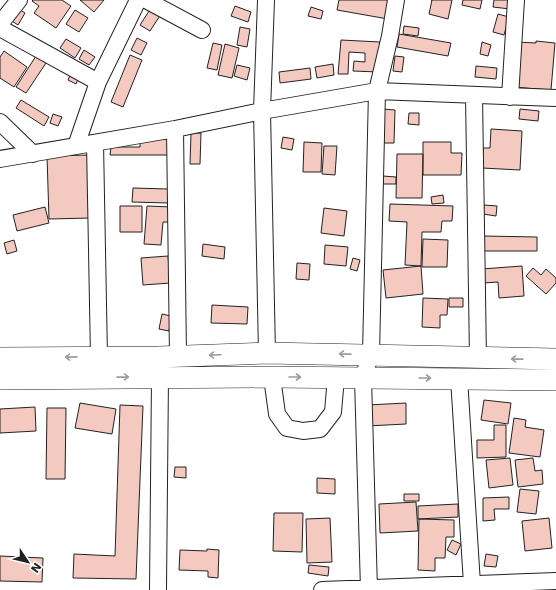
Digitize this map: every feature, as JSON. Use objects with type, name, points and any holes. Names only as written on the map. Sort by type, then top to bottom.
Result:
[{"type":"main road","points":[[0,358],[178,356],[267,353],[371,354],[478,359],[556,359]]},
{"type":"main road","points":[[0,379],[272,376],[556,380]]},
{"type":"street","points":[[0,24],[19,0]]},
{"type":"street","points":[[76,146],[98,82],[138,0]]},
{"type":"street","points":[[146,0],[202,30]]},
{"type":"street","points":[[266,0],[262,111],[267,353]]},
{"type":"street","points":[[369,589],[363,378],[371,354],[377,91],[390,36],[396,0]]},
{"type":"street","points":[[510,97],[516,0]]},
{"type":"street","points":[[0,28],[98,82]]},
{"type":"street","points":[[0,159],[175,130],[262,111],[377,91],[556,98]]},
{"type":"street","points":[[474,95],[478,359]]},
{"type":"street","points":[[0,122],[34,154]]},
{"type":"street","points":[[175,130],[178,356]]},
{"type":"street","points":[[95,143],[99,357]]},
{"type":"street","points":[[272,376],[277,414],[287,428],[303,431],[320,429],[333,412],[336,377]]},
{"type":"street","points":[[158,590],[160,377]]},
{"type":"street","points":[[459,378],[472,584]]},
{"type":"street","points":[[322,590],[556,581]]},
{"type":"building","points":[[62,0],[71,6],[56,28],[34,13],[39,6],[32,1]]},
{"type":"building","points":[[80,0],[104,0],[94,12]]},
{"type":"building","points":[[339,0],[391,0],[388,19],[337,10]]},
{"type":"building","points":[[432,0],[452,0],[448,19],[429,14]]},
{"type":"building","points":[[463,0],[482,0],[480,9],[462,5]]},
{"type":"building","points":[[494,0],[510,0],[510,9],[493,7]]},
{"type":"building","points":[[235,6],[251,12],[248,22],[231,16]]},
{"type":"building","points":[[16,7],[25,13],[18,25],[9,19]]},
{"type":"building","points":[[311,7],[323,11],[321,19],[308,16]]},
{"type":"building","points":[[151,8],[161,14],[150,31],[140,25]]},
{"type":"building","points":[[75,10],[88,18],[79,32],[66,24]]},
{"type":"building","points":[[498,14],[509,17],[504,35],[493,32]]},
{"type":"building","points":[[404,26],[419,28],[418,36],[403,34]]},
{"type":"building","points":[[240,27],[250,29],[247,47],[237,45]]},
{"type":"building","points":[[399,34],[451,43],[448,56],[397,47]]},
{"type":"building","points":[[137,38],[147,43],[141,55],[131,50]]},
{"type":"building","points":[[66,39],[81,48],[75,58],[60,48]]},
{"type":"building","points":[[341,40],[380,42],[378,72],[353,71],[354,61],[365,62],[365,53],[349,52],[348,74],[338,74]]},
{"type":"building","points":[[536,41],[555,43],[551,90],[513,87],[517,42],[536,43]]},
{"type":"building","points":[[482,42],[491,45],[488,56],[480,54]]},
{"type":"building","points":[[213,43],[222,45],[217,70],[207,68]]},
{"type":"building","points":[[225,44],[239,48],[232,78],[218,75]]},
{"type":"building","points":[[84,50],[95,57],[89,65],[79,59]]},
{"type":"building","points":[[4,51],[27,67],[14,87],[0,78],[0,57]]},
{"type":"building","points":[[130,55],[142,60],[123,107],[111,102]]},
{"type":"building","points":[[36,56],[46,63],[26,93],[16,87]]},
{"type":"building","points":[[395,56],[404,57],[402,72],[393,71]]},
{"type":"building","points":[[333,64],[334,75],[317,78],[315,67]]},
{"type":"building","points":[[237,65],[250,68],[247,80],[234,76]]},
{"type":"building","points":[[476,66],[497,68],[496,79],[475,77]]},
{"type":"building","points":[[310,68],[311,79],[280,83],[279,72]]},
{"type":"building","points":[[72,71],[80,75],[76,84],[68,80]]},
{"type":"building","points":[[21,100],[49,117],[44,126],[16,108]]},
{"type":"building","points":[[382,109],[395,110],[394,143],[381,143]]},
{"type":"building","points":[[520,109],[539,111],[538,121],[519,119]]},
{"type":"building","points":[[409,113],[419,113],[419,125],[408,124]]},
{"type":"building","points":[[53,114],[62,117],[58,126],[50,123]]},
{"type":"building","points":[[491,129],[522,131],[520,170],[482,168],[483,148],[490,148]]},
{"type":"building","points":[[191,133],[201,133],[200,164],[190,164]]},
{"type":"building","points":[[283,137],[294,139],[292,150],[281,148]]},
{"type":"building","points":[[140,139],[170,139],[169,155],[110,155],[111,147],[140,147]]},
{"type":"building","points":[[304,142],[322,143],[321,172],[303,172]]},
{"type":"building","points":[[423,142],[451,142],[451,153],[462,153],[461,175],[423,175]]},
{"type":"building","points":[[324,146],[337,146],[335,175],[322,174]]},
{"type":"building","points":[[397,154],[423,154],[422,198],[396,198]]},
{"type":"building","points":[[90,155],[91,218],[49,219],[47,156]]},
{"type":"building","points":[[383,176],[396,177],[396,184],[383,184]]},
{"type":"building","points":[[133,188],[168,189],[168,203],[132,202]]},
{"type":"building","points":[[443,195],[444,203],[432,204],[431,197]]},
{"type":"building","points":[[390,204],[453,206],[452,221],[442,221],[441,232],[422,232],[421,266],[405,265],[407,222],[389,221]]},
{"type":"building","points":[[484,205],[497,206],[496,216],[483,214]]},
{"type":"building","points":[[120,206],[142,206],[142,232],[120,232]]},
{"type":"building","points":[[147,206],[172,207],[171,222],[163,222],[161,245],[144,244]]},
{"type":"building","points":[[45,207],[49,223],[17,231],[13,215]]},
{"type":"building","points":[[324,208],[347,211],[344,236],[321,233]]},
{"type":"building","points":[[483,236],[537,237],[537,251],[483,251]]},
{"type":"building","points":[[423,239],[448,240],[447,267],[422,267]]},
{"type":"building","points":[[14,240],[17,251],[7,254],[4,243]]},
{"type":"building","points":[[203,244],[225,247],[224,259],[202,256]]},
{"type":"building","points":[[325,245],[348,247],[346,266],[324,264]]},
{"type":"building","points":[[168,256],[170,283],[143,285],[141,258]]},
{"type":"building","points":[[353,258],[360,260],[357,271],[350,269]]},
{"type":"building","points":[[297,263],[310,264],[309,280],[296,279]]},
{"type":"building","points":[[421,266],[423,294],[386,298],[383,270]]},
{"type":"building","points":[[522,266],[524,296],[499,298],[498,282],[483,283],[482,269]]},
{"type":"building","points":[[533,268],[541,275],[546,269],[556,278],[556,283],[546,294],[526,276]]},
{"type":"building","points":[[423,298],[448,299],[447,315],[440,315],[440,328],[422,327]]},
{"type":"building","points":[[449,298],[463,298],[463,307],[449,307]]},
{"type":"building","points":[[212,305],[248,307],[247,324],[211,323]]},
{"type":"building","points":[[162,314],[171,316],[169,331],[159,329]]},
{"type":"building","points":[[484,400],[511,403],[508,424],[481,420]]},
{"type":"building","points":[[80,403],[116,409],[112,434],[75,428]]},
{"type":"building","points":[[406,403],[406,424],[367,426],[367,405]]},
{"type":"building","points":[[120,405],[143,406],[136,579],[73,578],[74,554],[115,556]]},
{"type":"building","points":[[35,407],[36,431],[0,433],[0,409]]},
{"type":"building","points":[[47,408],[66,408],[65,479],[46,479]]},
{"type":"building","points":[[514,418],[526,420],[525,427],[544,430],[540,457],[509,453]]},
{"type":"building","points":[[494,425],[506,425],[506,457],[477,458],[477,440],[494,440]]},
{"type":"building","points":[[510,458],[513,485],[489,488],[486,460]]},
{"type":"building","points":[[533,458],[535,471],[542,470],[543,484],[518,487],[515,460]]},
{"type":"building","points":[[175,467],[186,467],[186,478],[174,477]]},
{"type":"building","points":[[317,478],[335,479],[335,494],[317,493]]},
{"type":"building","points":[[520,489],[539,491],[536,514],[517,512]]},
{"type":"building","points":[[404,494],[419,494],[419,501],[404,501]]},
{"type":"building","points":[[509,497],[509,509],[494,509],[495,520],[483,521],[483,498]]},
{"type":"building","points":[[416,502],[418,531],[380,533],[379,504]]},
{"type":"building","points":[[458,504],[458,517],[418,519],[418,506]]},
{"type":"building","points":[[274,513],[303,513],[302,552],[273,551]]},
{"type":"building","points":[[330,518],[332,562],[307,563],[306,519]]},
{"type":"building","points":[[549,518],[552,548],[525,551],[522,521]]},
{"type":"building","points":[[419,519],[454,520],[454,537],[446,537],[445,558],[435,558],[435,571],[418,570]]},
{"type":"building","points":[[452,540],[461,544],[456,555],[447,550]]},
{"type":"building","points":[[207,549],[219,550],[218,578],[208,577],[208,571],[179,570],[180,550],[207,551]]},
{"type":"building","points":[[486,554],[498,556],[496,567],[484,566]]},
{"type":"building","points":[[0,556],[43,558],[42,582],[0,581]]},
{"type":"building","points":[[309,565],[329,567],[328,576],[308,573]]}]
